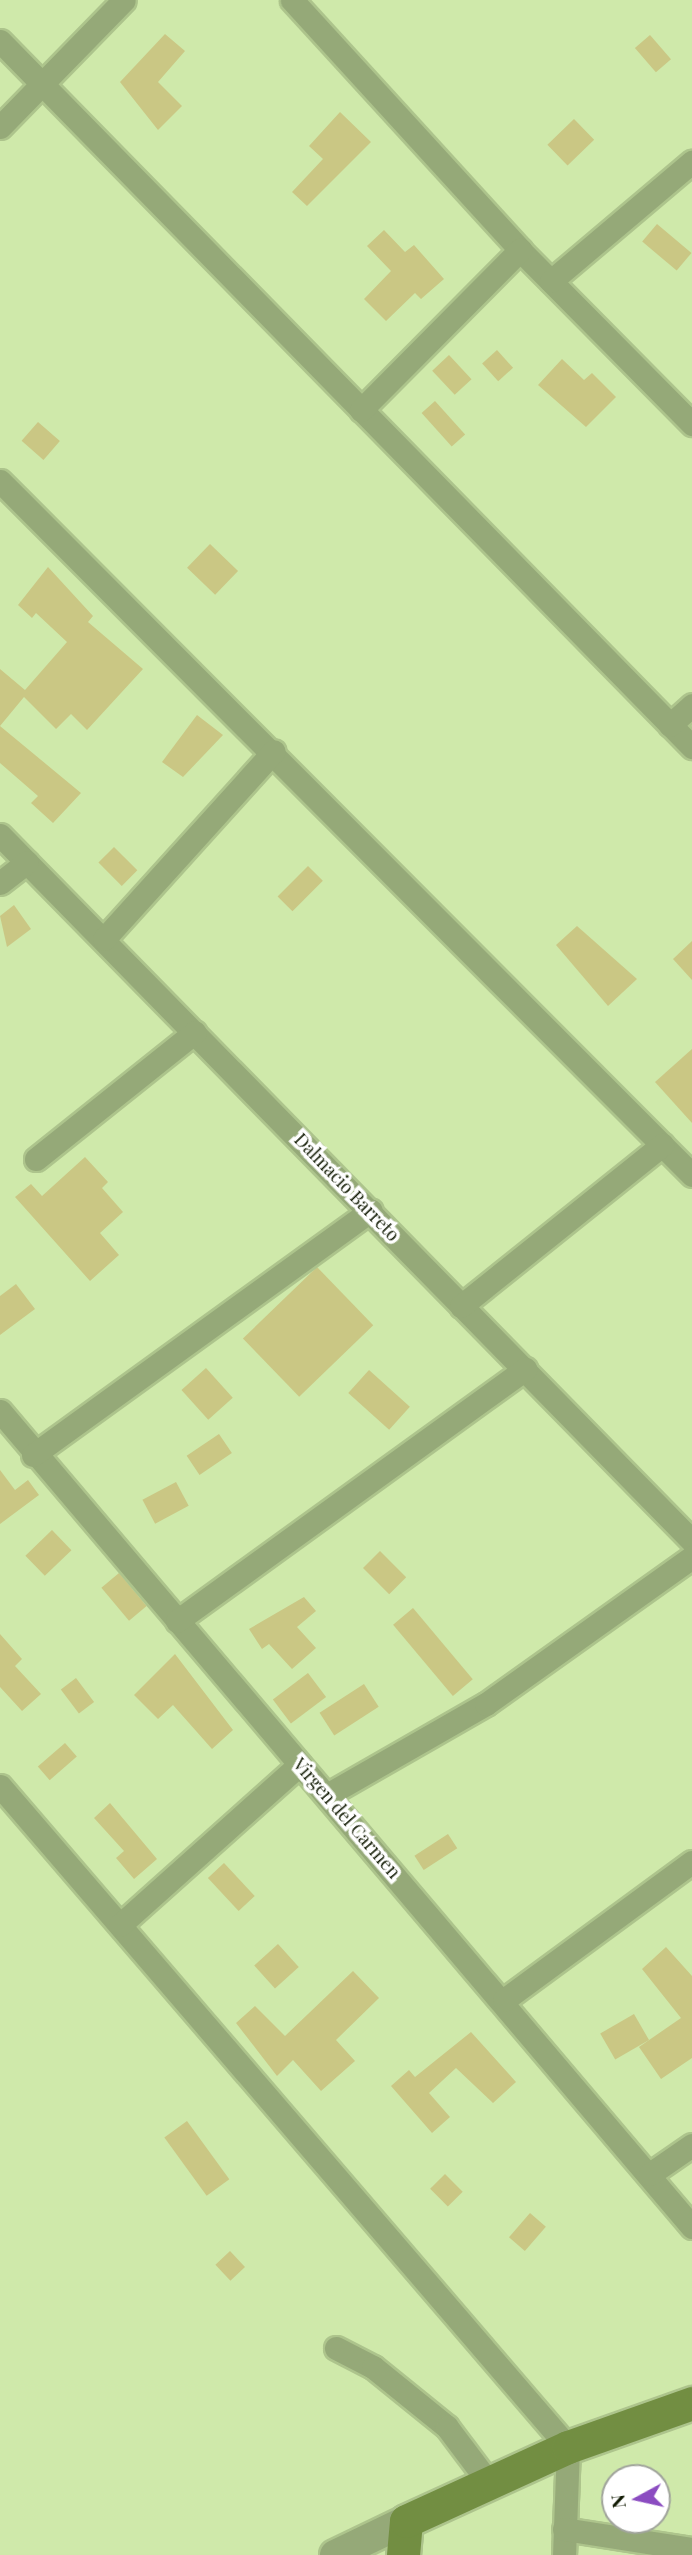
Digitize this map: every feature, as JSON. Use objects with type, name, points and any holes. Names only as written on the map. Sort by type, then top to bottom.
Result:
[{"type":"main road","points":[[403,2555],[406,2521],[568,2447],[692,2403]]},
{"type":"street","points":[[0,127],[124,0]]},
{"type":"street","points":[[292,0],[325,32],[520,250],[692,424]]},
{"type":"street","points":[[320,0],[325,32]]},
{"type":"street","points":[[0,41],[692,747]]},
{"type":"street","points":[[551,281],[692,162]]},
{"type":"street","points":[[361,410],[520,250]]},
{"type":"street","points":[[0,481],[274,751],[692,1175]]},
{"type":"street","points":[[670,725],[692,705]]},
{"type":"street","points":[[104,939],[274,751]]},
{"type":"street","name":"Dalmacio Barreto","points":[[0,835],[371,1210],[461,1306],[692,1541]]},
{"type":"street","points":[[0,883],[27,862]]},
{"type":"street","points":[[36,1159],[195,1032]]},
{"type":"street","points":[[461,1306],[662,1145]]},
{"type":"street","points":[[33,1455],[371,1210]]},
{"type":"street","points":[[177,1620],[525,1369]]},
{"type":"street","name":"Virgen del Carmen","points":[[0,1411],[33,1455],[504,2000],[692,2227]]},
{"type":"street","points":[[327,1795],[486,1704],[692,1557]]},
{"type":"street","points":[[120,1925],[300,1764]]},
{"type":"street","points":[[0,1786],[568,2447],[564,2555]]},
{"type":"street","points":[[504,2000],[692,1862]]},
{"type":"street","points":[[650,2174],[692,2145]]},
{"type":"street","points":[[336,2348],[373,2367],[447,2427],[489,2483]]},
{"type":"street","points":[[335,2555],[406,2521]]},
{"type":"street","points":[[565,2529],[692,2549]]},
{"type":"building","points":[[165,34],[185,51],[158,82],[182,106],[158,130],[120,82]]},
{"type":"building","points":[[650,35],[671,59],[656,72],[635,48]]},
{"type":"building","points":[[340,112],[371,142],[307,206],[292,192],[323,159],[309,146]]},
{"type":"building","points":[[574,119],[594,140],[568,166],[547,145]]},
{"type":"building","points":[[657,224],[691,253],[677,271],[642,242]]},
{"type":"building","points":[[384,230],[405,252],[414,245],[444,279],[421,299],[415,293],[386,321],[364,299],[391,271],[367,246]]},
{"type":"building","points":[[497,350],[513,368],[498,381],[482,363]]},
{"type":"building","points":[[449,355],[472,379],[455,395],[432,371]]},
{"type":"building","points":[[562,359],[584,380],[592,373],[616,397],[586,427],[538,385]]},
{"type":"building","points":[[435,401],[465,434],[452,446],[422,413]]},
{"type":"building","points":[[38,422],[60,441],[43,460],[22,441]]},
{"type":"building","points":[[210,544],[238,571],[215,595],[187,568]]},
{"type":"building","points":[[48,567],[93,616],[88,622],[143,669],[87,730],[71,714],[56,729],[24,697],[0,726],[0,669],[25,690],[67,642],[36,613],[32,618],[18,605]]},
{"type":"building","points":[[197,715],[223,735],[183,777],[162,762]]},
{"type":"building","points":[[0,726],[81,793],[53,823],[31,803],[38,796],[0,763]]},
{"type":"building","points":[[114,847],[137,870],[122,886],[98,863]]},
{"type":"building","points":[[308,866],[323,881],[292,911],[278,896]]},
{"type":"building","points":[[14,905],[31,929],[7,947],[0,916]]},
{"type":"building","points":[[577,926],[637,979],[608,1006],[556,945]]},
{"type":"building","points":[[692,941],[692,980],[673,959]]},
{"type":"building","points":[[692,1049],[692,1123],[655,1082]]},
{"type":"building","points":[[85,1157],[108,1182],[102,1188],[123,1212],[100,1233],[119,1255],[90,1281],[15,1197],[31,1184],[42,1196]]},
{"type":"building","points":[[317,1267],[373,1325],[299,1397],[243,1339]]},
{"type":"building","points":[[16,1284],[35,1309],[0,1335],[0,1296]]},
{"type":"building","points":[[206,1368],[233,1398],[208,1420],[181,1390]]},
{"type":"building","points":[[369,1370],[410,1407],[389,1430],[348,1393]]},
{"type":"building","points":[[219,1434],[232,1453],[200,1475],[187,1456]]},
{"type":"building","points":[[0,1470],[15,1490],[28,1480],[39,1495],[0,1524]]},
{"type":"building","points":[[176,1482],[189,1506],[155,1524],[142,1500]]},
{"type":"building","points":[[52,1530],[71,1550],[45,1576],[25,1556]]},
{"type":"building","points":[[380,1551],[406,1577],[389,1594],[363,1568]]},
{"type":"building","points":[[119,1573],[147,1606],[129,1621],[101,1588]]},
{"type":"building","points":[[304,1597],[316,1611],[297,1627],[316,1648],[292,1669],[269,1644],[262,1649],[249,1629]]},
{"type":"building","points":[[413,1608],[473,1679],[453,1696],[393,1625]]},
{"type":"building","points":[[0,1634],[22,1659],[15,1666],[41,1694],[22,1711],[0,1687]]},
{"type":"building","points":[[175,1654],[233,1730],[212,1749],[173,1705],[158,1719],[134,1695]]},
{"type":"building","points":[[308,1673],[326,1697],[291,1723],[273,1699]]},
{"type":"building","points":[[76,1678],[94,1702],[79,1713],[61,1689]]},
{"type":"building","points":[[364,1684],[379,1707],[334,1736],[320,1713]]},
{"type":"building","points":[[65,1743],[77,1757],[50,1780],[38,1767]]},
{"type":"building","points":[[110,1803],[157,1859],[134,1879],[116,1858],[124,1851],[94,1818]]},
{"type":"building","points":[[448,1834],[457,1848],[424,1870],[414,1856]]},
{"type":"building","points":[[224,1863],[255,1896],[239,1911],[208,1878]]},
{"type":"building","points":[[278,1944],[299,1967],[275,1988],[254,1965]]},
{"type":"building","points":[[666,1947],[692,1976],[692,2058],[661,2079],[639,2047],[681,2018],[642,1969]]},
{"type":"building","points":[[353,1971],[379,1998],[336,2040],[355,2061],[321,2091],[293,2060],[277,2076],[236,2023],[255,2006],[285,2036]]},
{"type":"building","points":[[634,2014],[649,2040],[615,2059],[600,2033]]},
{"type":"building","points":[[471,2032],[516,2082],[493,2103],[456,2068],[429,2093],[450,2117],[432,2133],[391,2086],[409,2070],[415,2077]]},
{"type":"building","points":[[187,2121],[229,2179],[207,2196],[164,2137]]},
{"type":"building","points":[[445,2174],[463,2192],[448,2207],[430,2189]]},
{"type":"building","points":[[530,2213],[546,2227],[525,2251],[509,2237]]},
{"type":"building","points":[[230,2251],[245,2267],[230,2281],[215,2265]]}]
